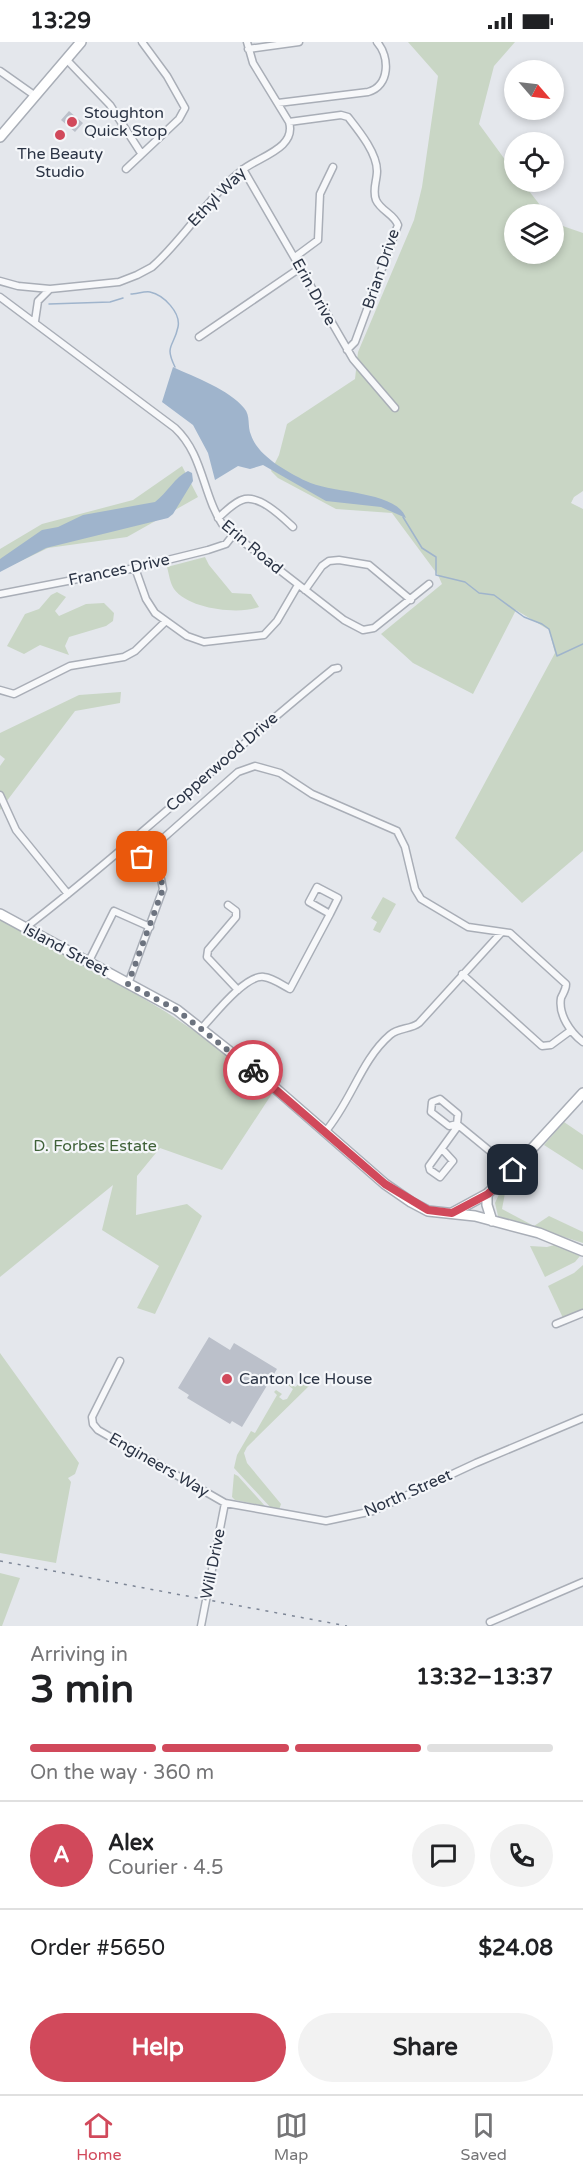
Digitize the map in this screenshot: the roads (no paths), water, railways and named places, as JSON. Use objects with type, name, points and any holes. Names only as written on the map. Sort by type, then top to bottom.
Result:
[{"type":"street","points":[[126,169],[184,112],[184,104],[175,89],[142,42]]},
{"type":"street","points":[[289,122],[254,65],[248,45],[299,42]]},
{"type":"street","points":[[278,103],[368,92],[376,88],[385,75],[386,65],[384,53],[377,42]]},
{"type":"street","points":[[0,137],[78,43]]},
{"type":"street","points":[[66,59],[110,105],[141,153]]},
{"type":"street","points":[[0,71],[34,96]]},
{"type":"street","name":"Brian Drive","points":[[289,122],[341,115],[348,117],[374,156],[377,172],[375,198],[398,225],[355,342],[347,350]]},
{"type":"street","name":"Ethyl Way","points":[[0,281],[18,286],[50,289],[111,284],[145,271],[161,258],[227,182],[243,168],[287,142],[291,132],[289,122]]},
{"type":"street","points":[[295,257],[318,240],[319,200],[333,167]]},
{"type":"street","name":"Erin Drive","points":[[243,168],[347,350],[360,369],[395,408]]},
{"type":"street","points":[[200,337],[300,268]]},
{"type":"street","points":[[35,321],[38,301],[50,289]]},
{"type":"street","name":"Erin Road","points":[[0,297],[35,321],[181,434],[196,455],[218,518],[233,535],[344,620],[363,630],[379,626],[429,584]]},
{"type":"street","points":[[218,518],[239,501],[250,499],[280,516],[292,527]]},
{"type":"street","name":"Frances Drive","points":[[0,594],[135,568],[221,546],[233,535]]},
{"type":"street","points":[[305,590],[322,566],[329,561],[339,560],[369,565],[411,600]]},
{"type":"street","points":[[135,568],[152,609],[187,636],[201,642],[261,636],[278,621],[298,585]]},
{"type":"street","points":[[0,690],[14,694],[70,666],[124,657],[135,651],[166,621]]},
{"type":"street","name":"Copperwood Drive","points":[[25,928],[68,894],[259,729],[333,669],[338,668]]},
{"type":"street","points":[[128,984],[150,927],[163,884],[142,857],[238,772],[255,766],[280,773],[312,794],[397,831],[405,847],[415,889],[421,900],[465,925],[512,934],[567,984],[561,1003],[570,1031],[583,1042]]},
{"type":"street","points":[[0,795],[16,831],[68,894]]},
{"type":"street","points":[[202,1028],[238,990],[261,976],[290,989],[330,914],[338,898],[316,887],[309,902],[330,914]]},
{"type":"street","points":[[228,904],[236,911],[235,920],[208,950],[207,957],[238,990]]},
{"type":"street","points":[[88,963],[114,910],[150,927]]},
{"type":"street","name":"Island Street","points":[[0,914],[88,963],[169,1004],[202,1028],[385,1184],[411,1202],[428,1210],[492,1221],[538,1233],[583,1251]]},
{"type":"street","points":[[325,1132],[346,1104],[378,1047],[397,1030],[419,1023],[501,933]]},
{"type":"street","points":[[462,974],[539,1044],[545,1047],[551,1045],[570,1031]]},
{"type":"street","points":[[452,1213],[488,1194],[583,1094]]},
{"type":"street","points":[[441,1149],[453,1161],[440,1177],[428,1167],[458,1124],[458,1114],[441,1099],[432,1102],[430,1112],[449,1126],[458,1124]]},
{"type":"street","points":[[458,1124],[513,1170]]},
{"type":"street","points":[[488,1194],[487,1205],[492,1221]]},
{"type":"street","points":[[556,1324],[583,1313]]},
{"type":"street","name":"Engineers Way","points":[[120,1361],[100,1398],[92,1417],[93,1424],[98,1430],[225,1503]]},
{"type":"street","name":"North Street","points":[[225,1503],[309,1520],[326,1521],[358,1516],[583,1418]]},
{"type":"street","name":"Will Drive","points":[[201,1626],[225,1503]]},
{"type":"street","points":[[490,1622],[583,1582]]},
{"type":"water","points":[[173,367],[211,384],[238,401],[247,414],[250,432],[255,443],[266,456],[282,468],[317,485],[377,497],[390,502],[400,509],[406,518],[381,507],[326,501],[263,465],[250,469],[238,466],[215,480],[208,453],[193,425],[162,402]]},
{"type":"water","points":[[188,471],[192,473],[193,481],[173,514],[168,518],[46,548],[0,572],[0,559],[42,530],[58,527],[83,515],[155,502]]},
{"type":"waterway","points":[[131,294],[148,292],[155,294],[166,301],[174,311],[178,327],[170,354],[175,367]]},
{"type":"waterway","points":[[49,304],[110,302],[123,298]]},
{"type":"waterway","points":[[403,517],[422,548],[436,557],[436,575],[465,582],[479,593],[494,595],[524,617],[542,624],[549,629],[557,656],[583,644]]},
{"type":"railway","points":[[0,1561],[347,1626]]},
{"type":"place","name":"Stoughton Quick Stop","points":[[72,122]]},
{"type":"place","name":"The Beauty Studio","points":[[60,135]]},
{"type":"place","name":"Canton Ice House","points":[[227,1379]]},
{"type":"park label","name":"D. Forbes Estate","points":[[95,1146]]}]
